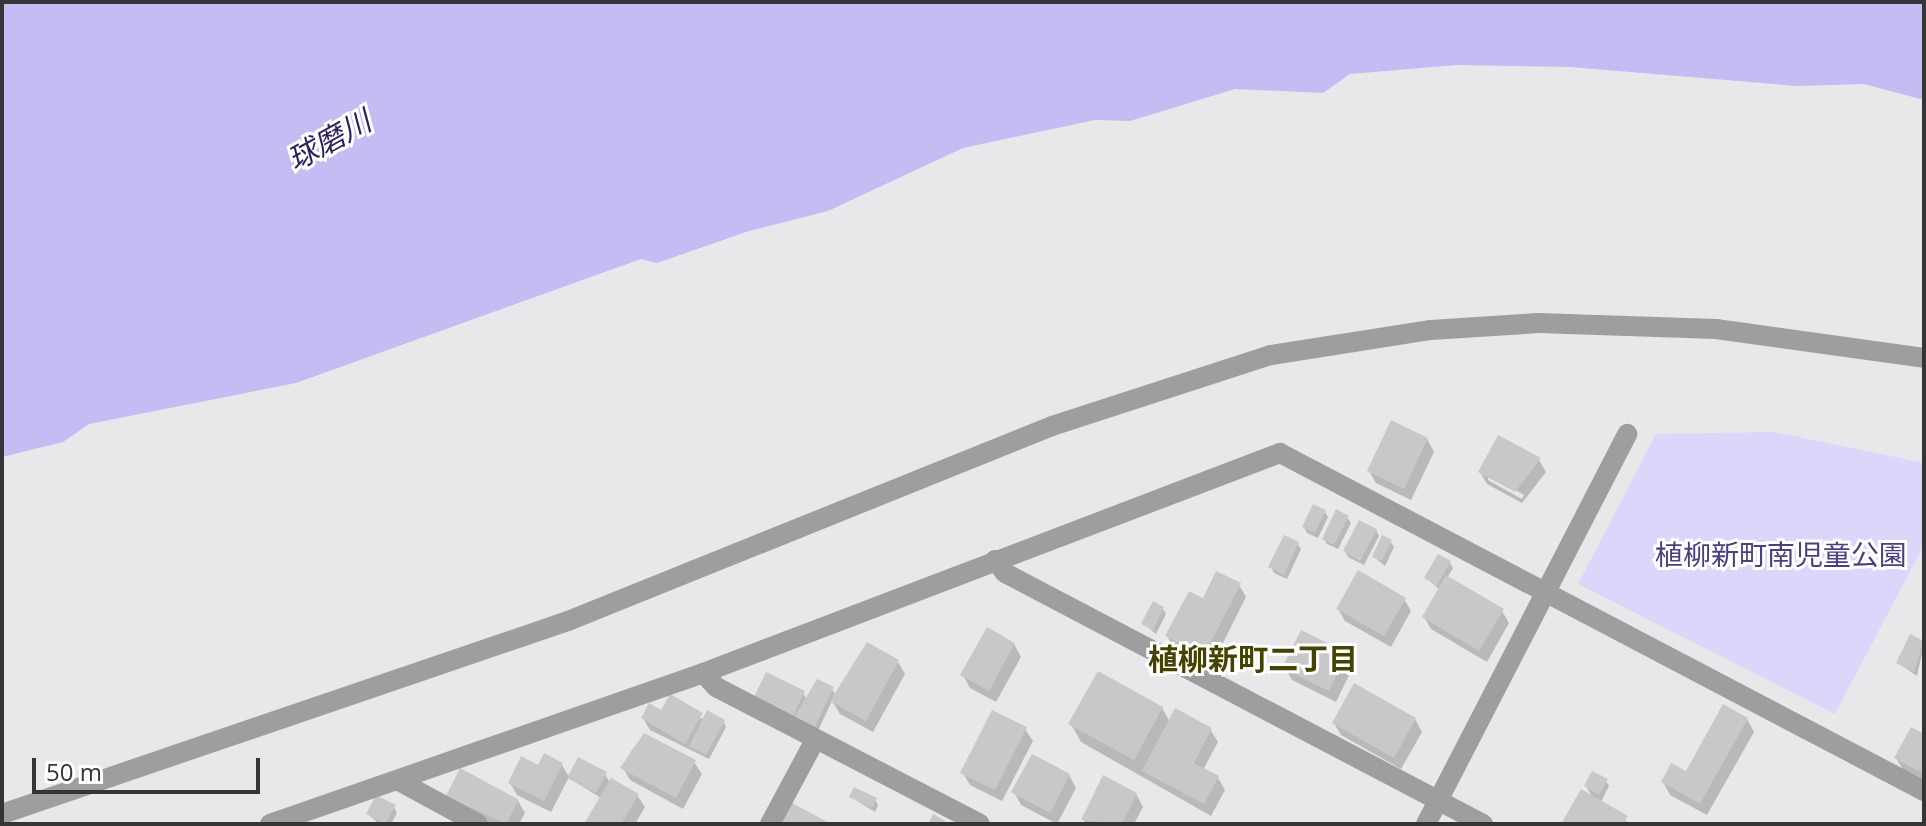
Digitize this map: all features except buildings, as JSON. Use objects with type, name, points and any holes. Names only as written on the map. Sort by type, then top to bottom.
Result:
[{"type":"street","points":[[2,814],[568,621],[1052,426],[1271,355],[1431,330],[1538,323],[1716,329],[1924,358]]},
{"type":"street","points":[[1426,824],[1549,592],[1627,434]]},
{"type":"street","points":[[270,824],[703,673],[1280,453],[1924,791]]},
{"type":"street","points":[[995,560],[1005,573],[1483,824]]},
{"type":"street","points":[[703,673],[716,687],[980,824]]},
{"type":"street","points":[[770,824],[815,740]]},
{"type":"street","points":[[397,780],[478,824]]},
{"type":"green space","name":"植柳新町南児童公園","points":[[1774,432],[1924,463],[1924,545],[1835,714],[1578,584],[1656,434]]},
{"type":"water","name":"球磨川","points":[[2,2],[1924,2],[1924,100],[1864,84],[1797,86],[1570,67],[1457,65],[1350,74],[1323,93],[1235,89],[1130,121],[1095,120],[963,148],[828,211],[749,231],[657,263],[641,259],[296,383],[89,424],[63,442],[2,457]]},
{"type":"district","name":"植柳新町二丁目","points":[[1253,659]]}]
